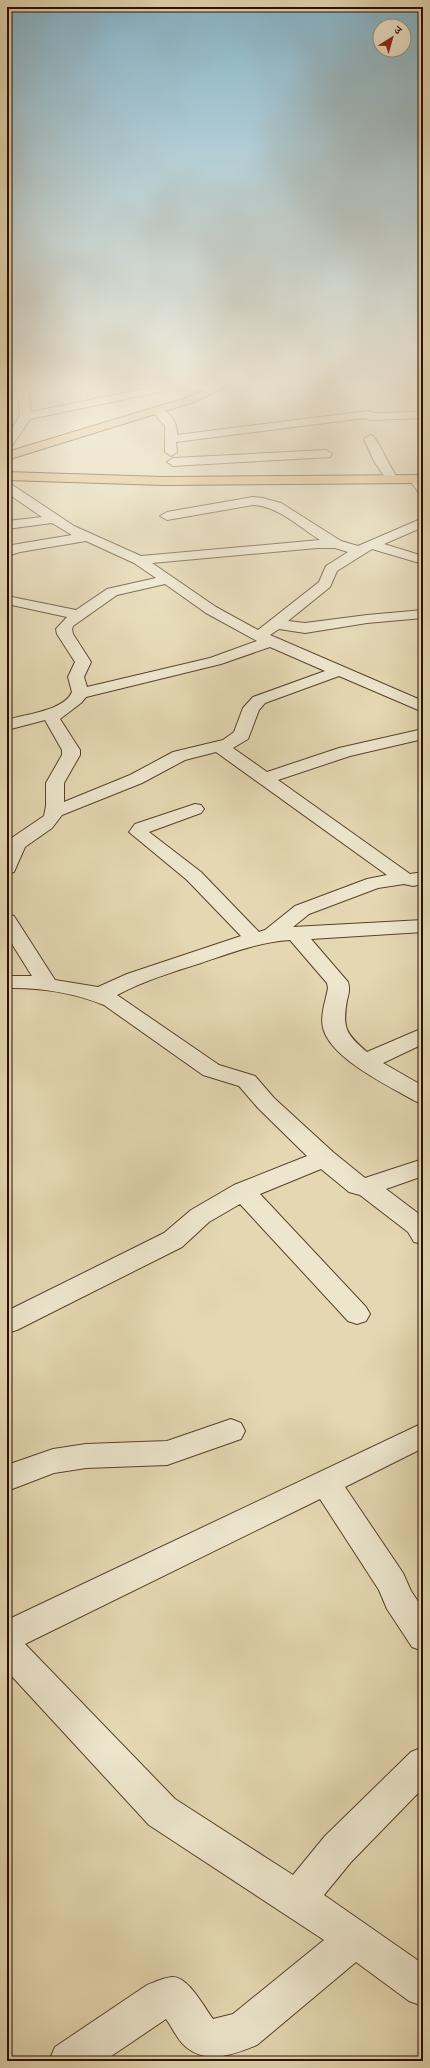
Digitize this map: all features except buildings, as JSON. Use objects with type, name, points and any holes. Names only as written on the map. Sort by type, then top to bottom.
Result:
[{"type":"main road","points":[[104,480],[178,481],[338,480]]},
{"type":"street","points":[[419,480],[423,490]]},
{"type":"street","points":[[7,487],[68,529],[139,560],[210,610],[265,639],[423,707]]},
{"type":"street","points":[[166,516],[253,501],[263,502],[283,508],[308,527],[336,544]]},
{"type":"street","points":[[7,525],[54,519]]},
{"type":"street","points":[[265,639],[277,624],[325,584],[331,569],[365,547],[423,522]]},
{"type":"street","points":[[7,552],[17,548],[89,537]]},
{"type":"street","points":[[139,560],[317,544],[365,547],[423,560]]},
{"type":"street","points":[[80,694],[76,677],[83,662],[65,634],[64,629],[68,623],[119,589],[166,580]]},
{"type":"street","points":[[7,600],[78,616]]},
{"type":"street","points":[[277,624],[305,628],[367,619],[423,614]]},
{"type":"street","points":[[7,725],[34,717],[54,714],[76,700],[80,694],[215,661],[293,627]]},
{"type":"street","points":[[54,812],[136,779],[179,756],[223,745],[242,735],[251,708],[259,700],[339,671]]},
{"type":"street","points":[[7,868],[15,848],[21,841],[46,825],[56,808],[54,788],[56,780],[69,759],[71,750],[54,724],[52,719],[54,714]]},
{"type":"street","points":[[264,779],[345,752],[423,734]]},
{"type":"street","points":[[223,745],[224,751],[404,878]]},
{"type":"street","points":[[195,810],[142,828],[138,832],[194,876],[264,937]]},
{"type":"street","points":[[264,937],[302,910],[374,883],[404,878],[413,880],[423,878]]},
{"type":"street","points":[[7,920],[48,985]]},
{"type":"street","points":[[100,995],[134,978],[264,937],[295,933],[423,926]]},
{"type":"street","points":[[295,933],[337,982],[339,988],[334,1029],[340,1040],[366,1062],[423,1096]]},
{"type":"street","points":[[7,982],[26,981],[100,995],[112,1000],[211,1070],[247,1081],[266,1103],[324,1158],[358,1186],[366,1187],[423,1167]]},
{"type":"street","points":[[366,1062],[423,1035]]},
{"type":"street","points":[[7,1323],[173,1240],[200,1216],[243,1191],[324,1158]]},
{"type":"street","points":[[366,1187],[417,1226],[423,1235]]},
{"type":"street","points":[[243,1191],[357,1314]]},
{"type":"street","points":[[7,1478],[53,1461],[86,1456],[148,1455],[167,1452],[231,1431]]},
{"type":"street","points":[[7,1636],[423,1435]]},
{"type":"street","points":[[325,1482],[392,1583],[398,1599],[423,1636]]},
{"type":"street","points":[[7,1648],[162,1812],[298,1899],[423,1987]]},
{"type":"street","points":[[298,1899],[338,1849],[423,1764]]},
{"type":"street","points":[[69,2061],[161,1999],[173,1996],[199,2033],[210,2039],[243,2031],[356,1939]]}]
